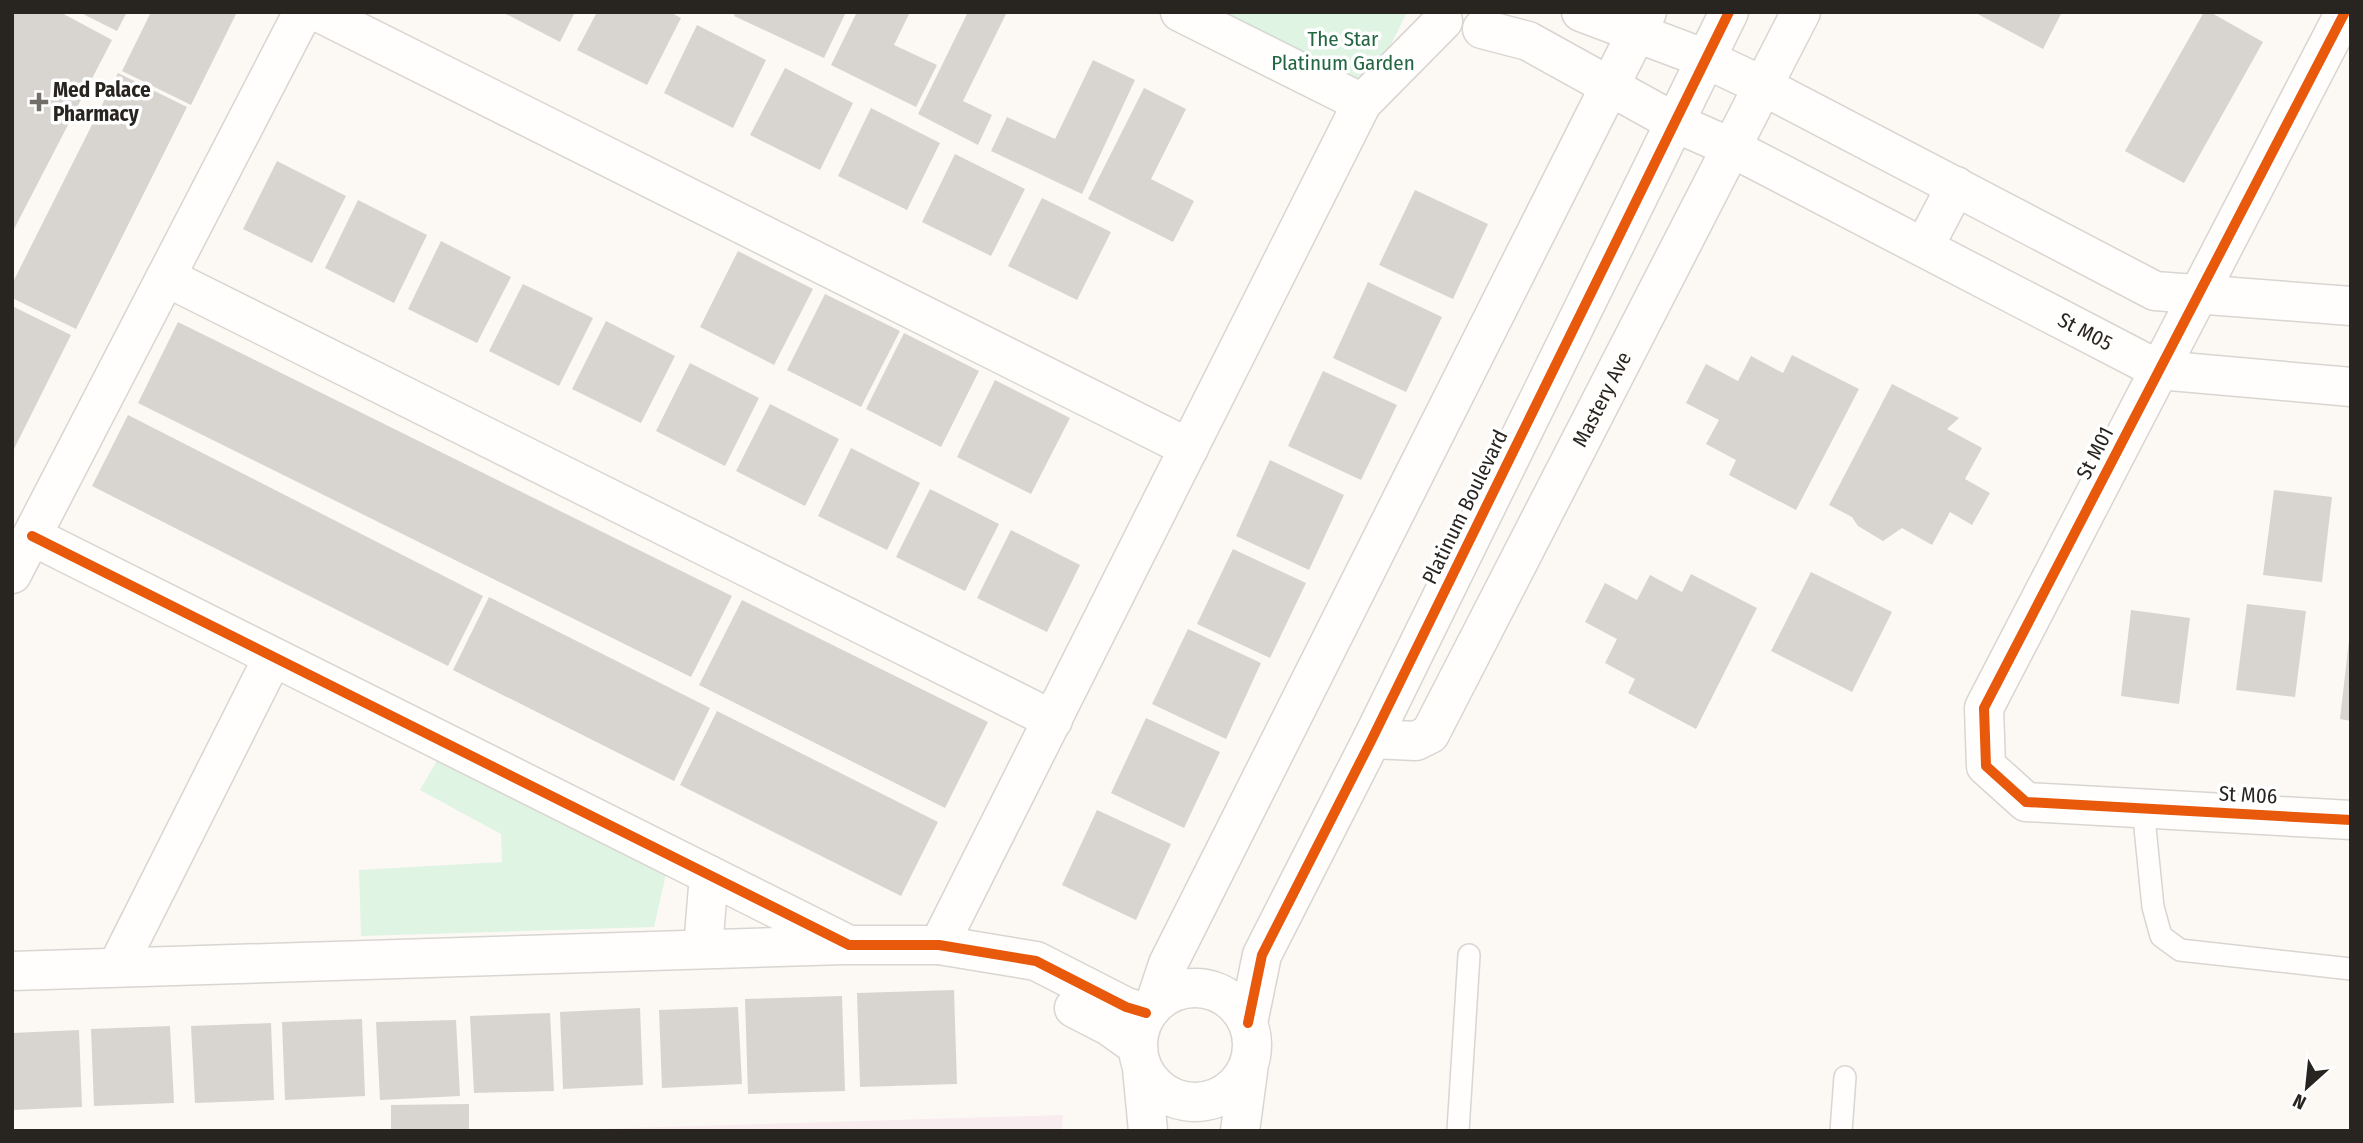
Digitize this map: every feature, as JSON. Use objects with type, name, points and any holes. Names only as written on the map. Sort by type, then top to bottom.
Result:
[{"type":"street","points":[[12,574],[303,12]]},
{"type":"street","points":[[318,12],[1189,447]]},
{"type":"street","points":[[1180,12],[1362,103]]},
{"type":"street","points":[[1581,12],[1641,23],[1706,60],[1874,143],[2155,291],[2351,306]]},
{"type":"street","name":"Platinum Boulevard","points":[[1248,1023],[1262,955],[1372,739],[1729,12]]},
{"type":"street","name":"Mastery Ave","points":[[1372,739],[1416,741],[1430,734],[1801,12]]},
{"type":"street","name":"St M01","points":[[2143,808],[2026,802],[1986,766],[1984,708],[2345,12]]},
{"type":"street","points":[[939,945],[1362,103],[1439,17]]},
{"type":"street","name":"St M05","points":[[1439,17],[1455,29],[1469,32],[1492,21],[1676,123],[1732,148],[2159,370],[2351,387]]},
{"type":"street","points":[[1148,1131],[1145,1033],[1175,951],[1641,23]]},
{"type":"street","points":[[1924,247],[1955,186]]},
{"type":"street","points":[[166,277],[1053,720]]},
{"type":"street","points":[[32,536],[849,945]]},
{"type":"street","points":[[117,967],[272,657]]},
{"type":"street","name":"St M06","points":[[2143,808],[2351,820]]},
{"type":"street","points":[[703,948],[709,875]]},
{"type":"street","points":[[12,971],[703,948],[939,945],[1036,961],[1125,1007],[1145,1033],[1151,1082],[1176,1099],[1207,1101],[1221,1096],[1233,1088],[1249,1064]]},
{"type":"street","points":[[1145,1033],[1166,995],[1179,989],[1207,989],[1232,1001],[1242,1011],[1248,1023],[1252,1050],[1240,1131]]},
{"type":"lane","points":[[2143,808],[2153,906],[2161,936],[2180,950],[2351,969]]},
{"type":"lane","points":[[1458,1131],[1469,955]]},
{"type":"lane","points":[[1841,1131],[1845,1077]]},
{"type":"shaded area","points":[[1063,1115],[1062,1131],[527,1131]]},
{"type":"green space","name":"The Star Platinum Garden","points":[[1180,12],[1407,12],[1362,103]]},
{"type":"green space","points":[[438,759],[666,874],[654,927],[361,936],[359,870],[502,862],[501,834],[420,790]]},
{"type":"building","points":[[12,12],[60,12],[112,40],[12,233]]},
{"type":"building","points":[[79,12],[127,12],[117,31]]},
{"type":"building","points":[[151,12],[237,12],[191,105],[122,71]]},
{"type":"building","points":[[502,12],[575,12],[560,42]]},
{"type":"building","points":[[597,12],[670,12],[681,18],[647,85],[577,50]]},
{"type":"building","points":[[735,12],[846,12],[824,58],[734,16]]},
{"type":"building","points":[[857,12],[910,12],[894,45],[937,65],[916,107],[831,65]]},
{"type":"building","points":[[968,12],[1007,12],[963,101],[992,115],[978,145],[918,114]]},
{"type":"building","points":[[1974,12],[2062,12],[2043,49]]},
{"type":"building","points":[[2204,12],[2210,12],[2263,42],[2184,183],[2125,151]]},
{"type":"building","points":[[697,25],[766,60],[733,128],[664,93]]},
{"type":"building","points":[[1093,60],[1135,80],[1082,194],[991,151],[1007,117],[1055,139]]},
{"type":"building","points":[[785,68],[853,103],[820,170],[750,135]]},
{"type":"building","points":[[118,73],[187,107],[76,329],[12,298],[12,284]]},
{"type":"building","points":[[1144,88],[1186,109],[1151,179],[1194,201],[1173,242],[1088,199]]},
{"type":"building","points":[[871,108],[940,143],[907,210],[838,176]]},
{"type":"building","points":[[955,154],[1025,189],[991,256],[922,222]]},
{"type":"building","points":[[277,161],[346,196],[312,263],[243,229]]},
{"type":"building","points":[[1415,190],[1488,224],[1453,299],[1379,265]]},
{"type":"building","points":[[1042,198],[1111,232],[1077,300],[1008,266]]},
{"type":"building","points":[[358,200],[427,235],[394,303],[325,268]]},
{"type":"building","points":[[441,241],[511,277],[477,343],[408,309]]},
{"type":"building","points":[[738,251],[813,289],[774,365],[700,327]]},
{"type":"building","points":[[1368,282],[1442,317],[1406,392],[1333,358]]},
{"type":"building","points":[[523,284],[593,318],[559,386],[489,351]]},
{"type":"building","points":[[825,294],[900,331],[861,407],[787,370]]},
{"type":"building","points":[[12,306],[71,335],[12,453]]},
{"type":"building","points":[[606,321],[675,356],[641,423],[572,389]]},
{"type":"building","points":[[178,322],[732,596],[691,677],[138,403]]},
{"type":"building","points":[[904,333],[979,371],[941,447],[866,409]]},
{"type":"building","points":[[1792,355],[1859,389],[1796,510],[1729,475],[1736,460],[1706,444],[1719,420],[1686,403],[1706,364],[1738,381],[1751,356],[1783,373]]},
{"type":"building","points":[[690,363],[759,398],[725,466],[656,431]]},
{"type":"building","points":[[1323,371],[1397,405],[1361,480],[1288,446]]},
{"type":"building","points":[[995,380],[1070,418],[1031,494],[957,457]]},
{"type":"building","points":[[1892,384],[1959,418],[1947,429],[1982,448],[1965,479],[1990,493],[1972,525],[1950,512],[1932,545],[1902,528],[1883,541],[1858,526],[1852,517],[1829,505]]},
{"type":"building","points":[[770,404],[839,439],[805,506],[736,471]]},
{"type":"building","points":[[128,415],[483,596],[448,666],[92,486]]},
{"type":"building","points":[[851,448],[920,483],[887,550],[818,516]]},
{"type":"building","points":[[1270,460],[1344,495],[1309,570],[1236,536]]},
{"type":"building","points":[[930,489],[999,524],[965,591],[896,557]]},
{"type":"building","points":[[2274,490],[2332,497],[2322,582],[2263,575]]},
{"type":"building","points":[[1011,530],[1080,565],[1047,632],[977,598]]},
{"type":"building","points":[[1233,549],[1306,583],[1270,658],[1197,624]]},
{"type":"building","points":[[1811,572],[1892,612],[1852,692],[1771,651]]},
{"type":"building","points":[[1691,574],[1757,608],[1696,729],[1628,693],[1635,679],[1605,663],[1617,639],[1585,622],[1605,583],[1637,600],[1650,575],[1682,592]]},
{"type":"building","points":[[489,597],[710,708],[674,781],[453,670]]},
{"type":"building","points":[[742,600],[988,722],[945,808],[699,685]]},
{"type":"building","points":[[2247,604],[2306,611],[2295,697],[2236,690]]},
{"type":"building","points":[[2131,610],[2190,618],[2179,704],[2121,696]]},
{"type":"building","points":[[1188,629],[1261,663],[1226,739],[1152,704]]},
{"type":"building","points":[[2351,640],[2351,721],[2340,719]]},
{"type":"building","points":[[717,711],[938,822],[901,896],[680,785]]},
{"type":"building","points":[[1146,718],[1220,752],[1184,828],[1111,793]]},
{"type":"building","points":[[1097,810],[1171,844],[1136,920],[1062,885]]},
{"type":"building","points":[[954,990],[957,1084],[860,1087],[857,993]]},
{"type":"building","points":[[842,996],[845,1091],[748,1094],[745,999]]},
{"type":"building","points":[[738,1007],[742,1084],[662,1088],[659,1010]]},
{"type":"building","points":[[640,1008],[643,1085],[563,1089],[560,1012]]},
{"type":"building","points":[[550,1013],[554,1091],[474,1093],[470,1016]]},
{"type":"building","points":[[362,1019],[365,1096],[285,1100],[282,1022]]},
{"type":"building","points":[[456,1020],[460,1096],[380,1100],[376,1022]]},
{"type":"building","points":[[271,1023],[274,1100],[195,1103],[191,1026]]},
{"type":"building","points":[[170,1026],[174,1103],[94,1106],[91,1029]]},
{"type":"building","points":[[79,1030],[82,1107],[12,1110],[12,1033]]},
{"type":"building","points":[[469,1104],[469,1131],[391,1131],[391,1105]]},
{"type":"cycle path","points":[[1248,1023],[1262,955],[1372,739],[1729,12]]},
{"type":"cycle path","points":[[2345,12],[1984,708],[1986,766],[2026,802],[2351,820]]},
{"type":"cycle path","points":[[32,536],[849,945],[939,945],[1036,961],[1126,1007],[1146,1013]]},
{"type":"place","name":"Med Palace Pharmacy","points":[[39,102]]}]
